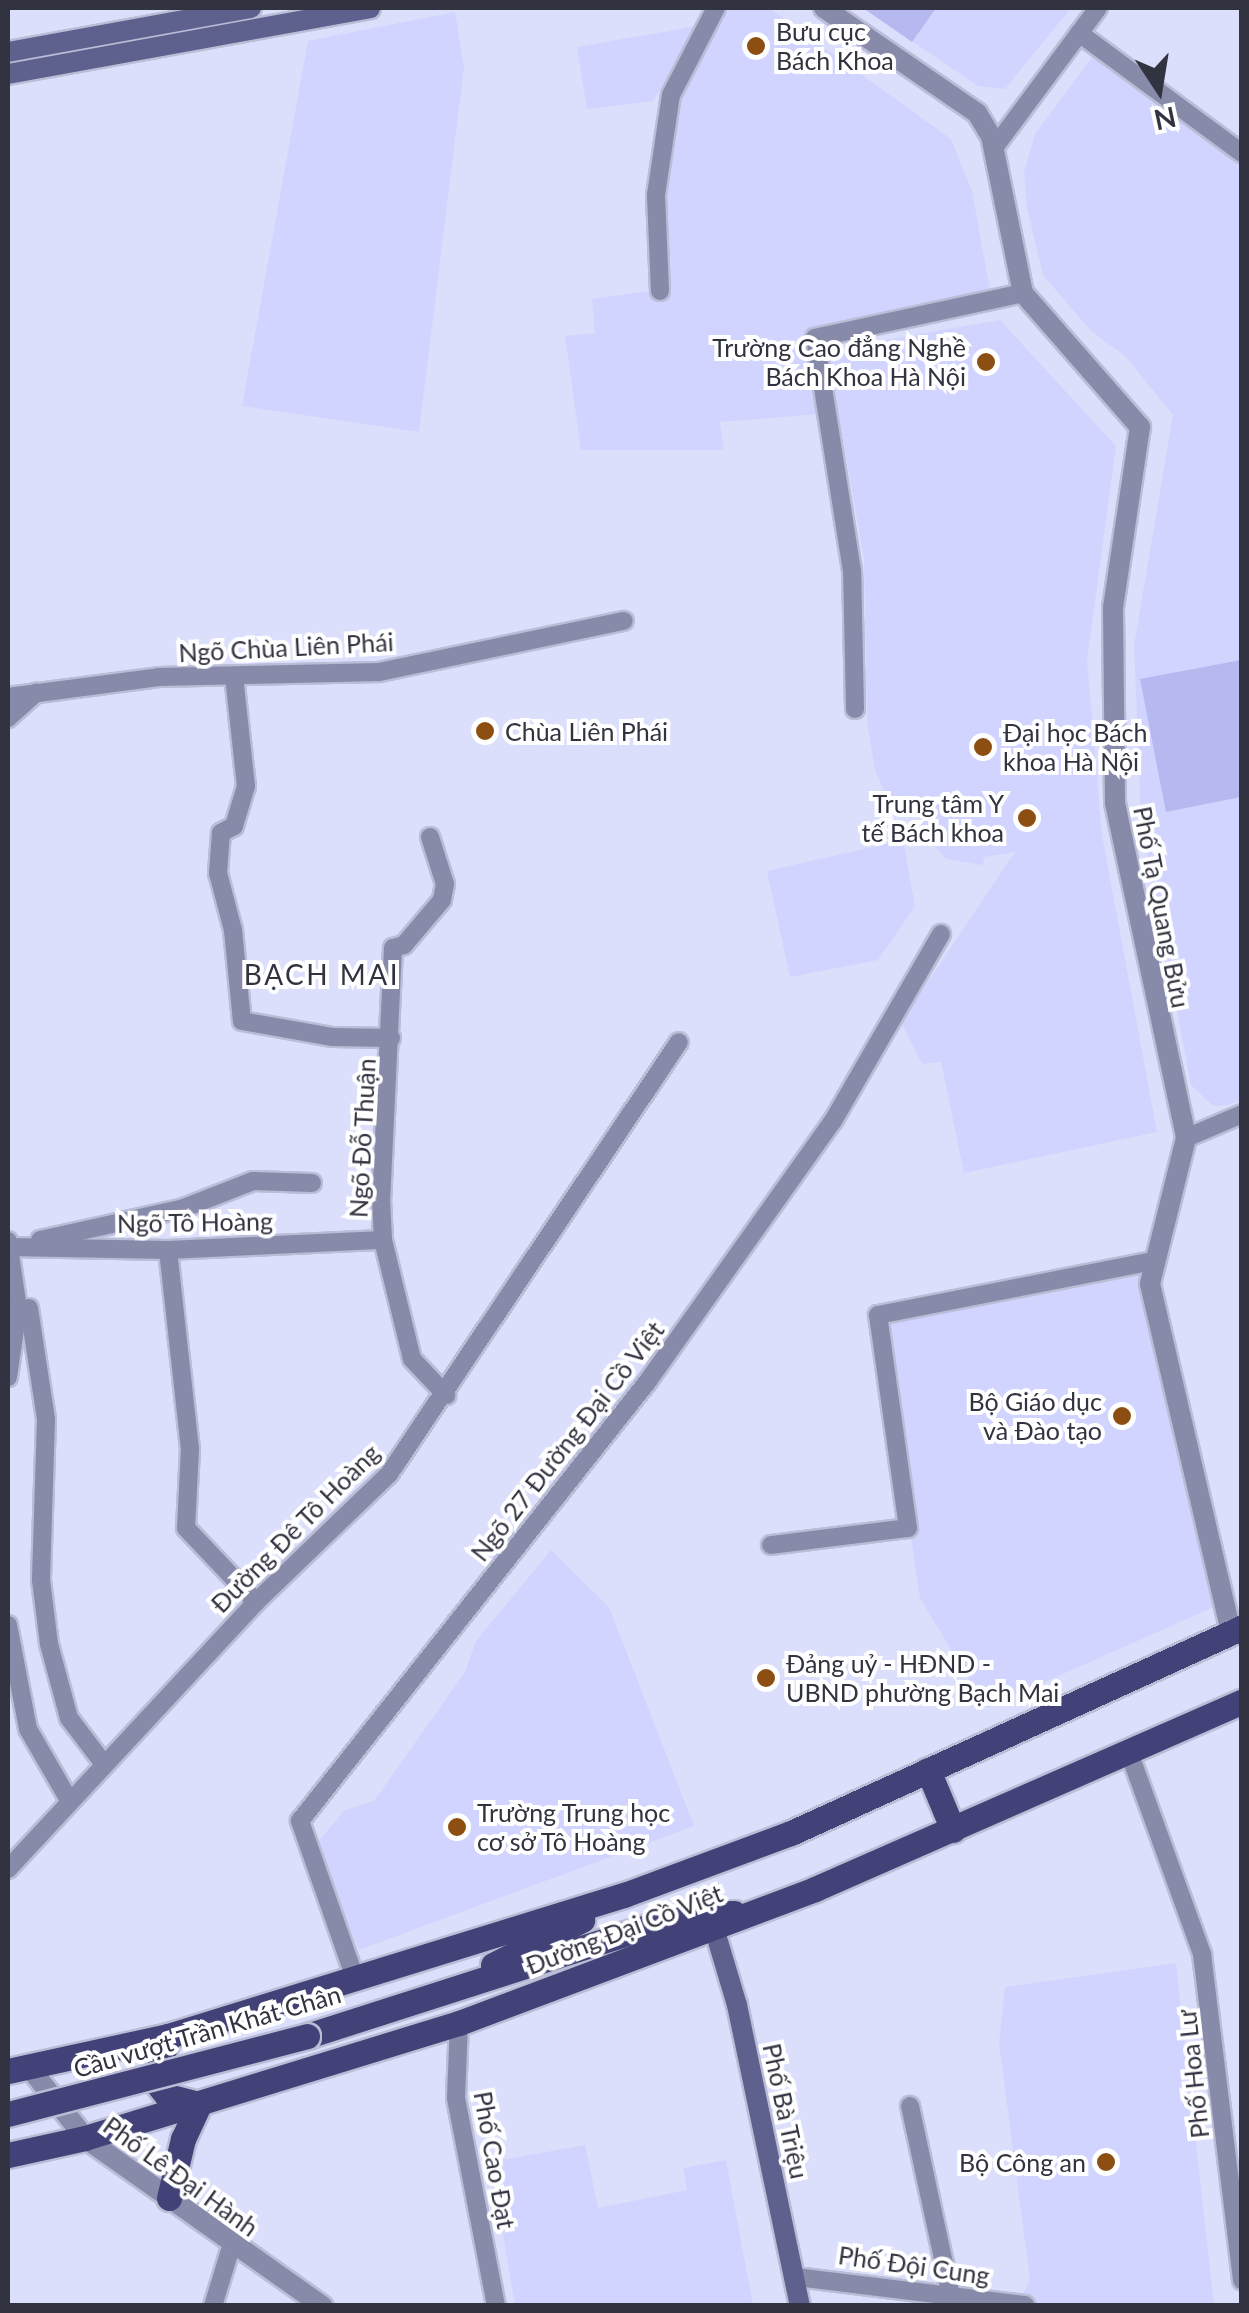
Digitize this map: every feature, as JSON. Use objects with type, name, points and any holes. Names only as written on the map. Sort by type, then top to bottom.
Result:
[{"type":"main road","points":[[8,52],[251,8]]},
{"type":"main road","points":[[8,74],[370,8]]},
{"type":"main road","name":"Đường Đại Cồ Việt","points":[[18,2069],[168,2036],[624,1895],[791,1833],[1236,1630]]},
{"type":"main road","name":"Đường Đại Cồ Việt","points":[[8,2155],[85,2138],[458,2023],[714,1928],[953,1830],[1242,1702]]},
{"type":"main road","points":[[928,1770],[953,1830]]},
{"type":"main road","name":"Cầu vượt Trần Khát Chân","points":[[420,1999],[547,1940],[624,1895]]},
{"type":"main road","name":"Cầu vượt Trần Khát Chân","points":[[8,2114],[202,2066],[688,1914],[749,1913]]},
{"type":"main road","name":"Phố Bà Triệu","points":[[714,1928],[738,2005],[800,2306]]},
{"type":"main road","points":[[168,2036],[156,2067],[158,2086],[173,2099],[200,2104],[182,2139],[169,2198]]},
{"type":"street","points":[[660,291],[656,195],[671,95],[716,8]]},
{"type":"street","name":"Phố Tạ Quang Bửu","points":[[824,8],[977,113],[994,148],[1024,293],[1140,427],[1113,608],[1116,804],[1186,1138],[1150,1284],[1236,1630]]},
{"type":"street","points":[[994,148],[1098,8]]},
{"type":"street","points":[[1079,34],[1242,154]]},
{"type":"street","points":[[854,709],[852,572],[815,338],[1024,293]]},
{"type":"street","name":"Ngõ Chùa Liên Phái","points":[[8,697],[158,677],[379,672],[624,621]]},
{"type":"street","name":"Ngõ Đỗ Thuận","points":[[234,676],[246,786],[234,826],[221,833],[218,873],[233,930],[242,1020],[332,1037],[391,1038]]},
{"type":"street","points":[[8,718],[36,693]]},
{"type":"street","name":"Ngõ Đỗ Thuận","points":[[430,837],[444,884],[442,900],[404,945],[393,948],[383,1240],[412,1359],[446,1395]]},
{"type":"street","name":"Ngõ 27 Đường Đại Cồ Việt","points":[[356,1980],[300,1821],[648,1381],[833,1121],[941,934]]},
{"type":"street","name":"Đường Đê Tô Hoàng","points":[[8,1868],[256,1602],[389,1474],[446,1395],[679,1042]]},
{"type":"street","points":[[1186,1138],[1242,1114]]},
{"type":"street","points":[[8,1377],[18,1310],[8,1245],[184,1208],[253,1182],[312,1184]]},
{"type":"street","name":"Ngõ Tô Hoàng","points":[[8,1245],[168,1250],[383,1240]]},
{"type":"street","points":[[168,1250],[190,1449],[186,1528],[256,1602]]},
{"type":"street","points":[[771,1545],[908,1528],[878,1315],[1154,1261]]},
{"type":"street","points":[[29,1308],[46,1419],[41,1580],[50,1644],[68,1718],[103,1763]]},
{"type":"street","points":[[8,1625],[28,1729],[69,1800]]},
{"type":"street","name":"Phố Hoa Lư","points":[[1130,1754],[1202,1954],[1242,2281]]},
{"type":"street","name":"Phố Cao Đạt","points":[[458,2023],[456,2098],[496,2306]]},
{"type":"street","name":"Phố Lê Đại Hành","points":[[18,2069],[85,2138],[322,2306]]},
{"type":"street","points":[[910,2106],[951,2296]]},
{"type":"street","points":[[213,2306],[232,2244]]},
{"type":"street","name":"Phố Đội Cung","points":[[796,2276],[1025,2305]]},
{"type":"shaded area","points":[[725,8],[769,8],[951,139],[972,191],[990,290],[806,331],[820,414],[720,422],[724,450],[581,450],[565,336],[595,333],[592,299],[656,290],[647,198],[676,98]]},
{"type":"shaded area","points":[[863,8],[1071,8],[1005,89],[978,86]]},
{"type":"shaded area","points":[[863,8],[936,8],[912,42]]},
{"type":"shaded area","points":[[455,12],[464,67],[419,432],[242,406],[308,41]]},
{"type":"shaded area","points":[[697,26],[653,101],[587,109],[577,47]]},
{"type":"shaded area","name":"Đại học Bách khoa Hà Nội","points":[[1096,52],[1241,158],[1242,1100],[1228,1105],[1213,1106],[1191,1085],[1141,819],[1134,645],[1173,415],[1125,356],[1091,331],[1043,275],[1027,208],[1024,172],[1035,134]]},
{"type":"shaded area","name":"Đại học Bách khoa Hà Nội","points":[[1000,320],[1116,446],[1087,660],[1102,835],[1157,1132],[964,1173],[941,1062],[922,1064],[901,1022],[1015,852],[984,857],[983,865],[946,859],[926,837],[914,805],[886,795],[875,770],[867,723],[864,559],[827,350]]},
{"type":"shaded area","points":[[1241,660],[1241,797],[1166,812],[1140,679]]},
{"type":"shaded area","points":[[903,840],[915,906],[878,960],[790,977],[767,871]]},
{"type":"shaded area","points":[[1154,1261],[1223,1603],[986,1708],[920,1598],[878,1315]]},
{"type":"shaded area","points":[[551,1550],[609,1607],[694,1826],[359,1950],[316,1844],[345,1810],[374,1801],[465,1672],[476,1641]]},
{"type":"shaded area","name":"Bộ Công an","points":[[1176,1963],[1214,2305],[1017,2305],[1030,2280],[999,2043],[1005,1987]]},
{"type":"shaded area","points":[[585,2145],[598,2208],[687,2190],[683,2168],[726,2160],[753,2305],[515,2305],[491,2162]]},
{"type":"place","name":"Bưu cục Bách Khoa","points":[[756,46]]},
{"type":"place","name":"Trường Cao đẳng Nghề Bách Khoa Hà Nội","points":[[986,362]]},
{"type":"place","name":"Chùa Liên Phái","points":[[485,731]]},
{"type":"place","name":"Đại học Bách khoa Hà Nội","points":[[983,747]]},
{"type":"place","name":"Trung tâm Y tế Bách khoa","points":[[1027,818]]},
{"type":"place","name":"Bộ Giáo dục và Đào tạo","points":[[1122,1416]]},
{"type":"place","name":"Đảng uỷ - HĐND - UBND phường Bạch Mai","points":[[766,1678]]},
{"type":"place","name":"Trường Trung học cơ sở Tô Hoàng","points":[[457,1827]]},
{"type":"place","name":"Bộ Công an","points":[[1106,2162]]},
{"type":"district","name":"BẠCH MAI","points":[[322,974]]}]
